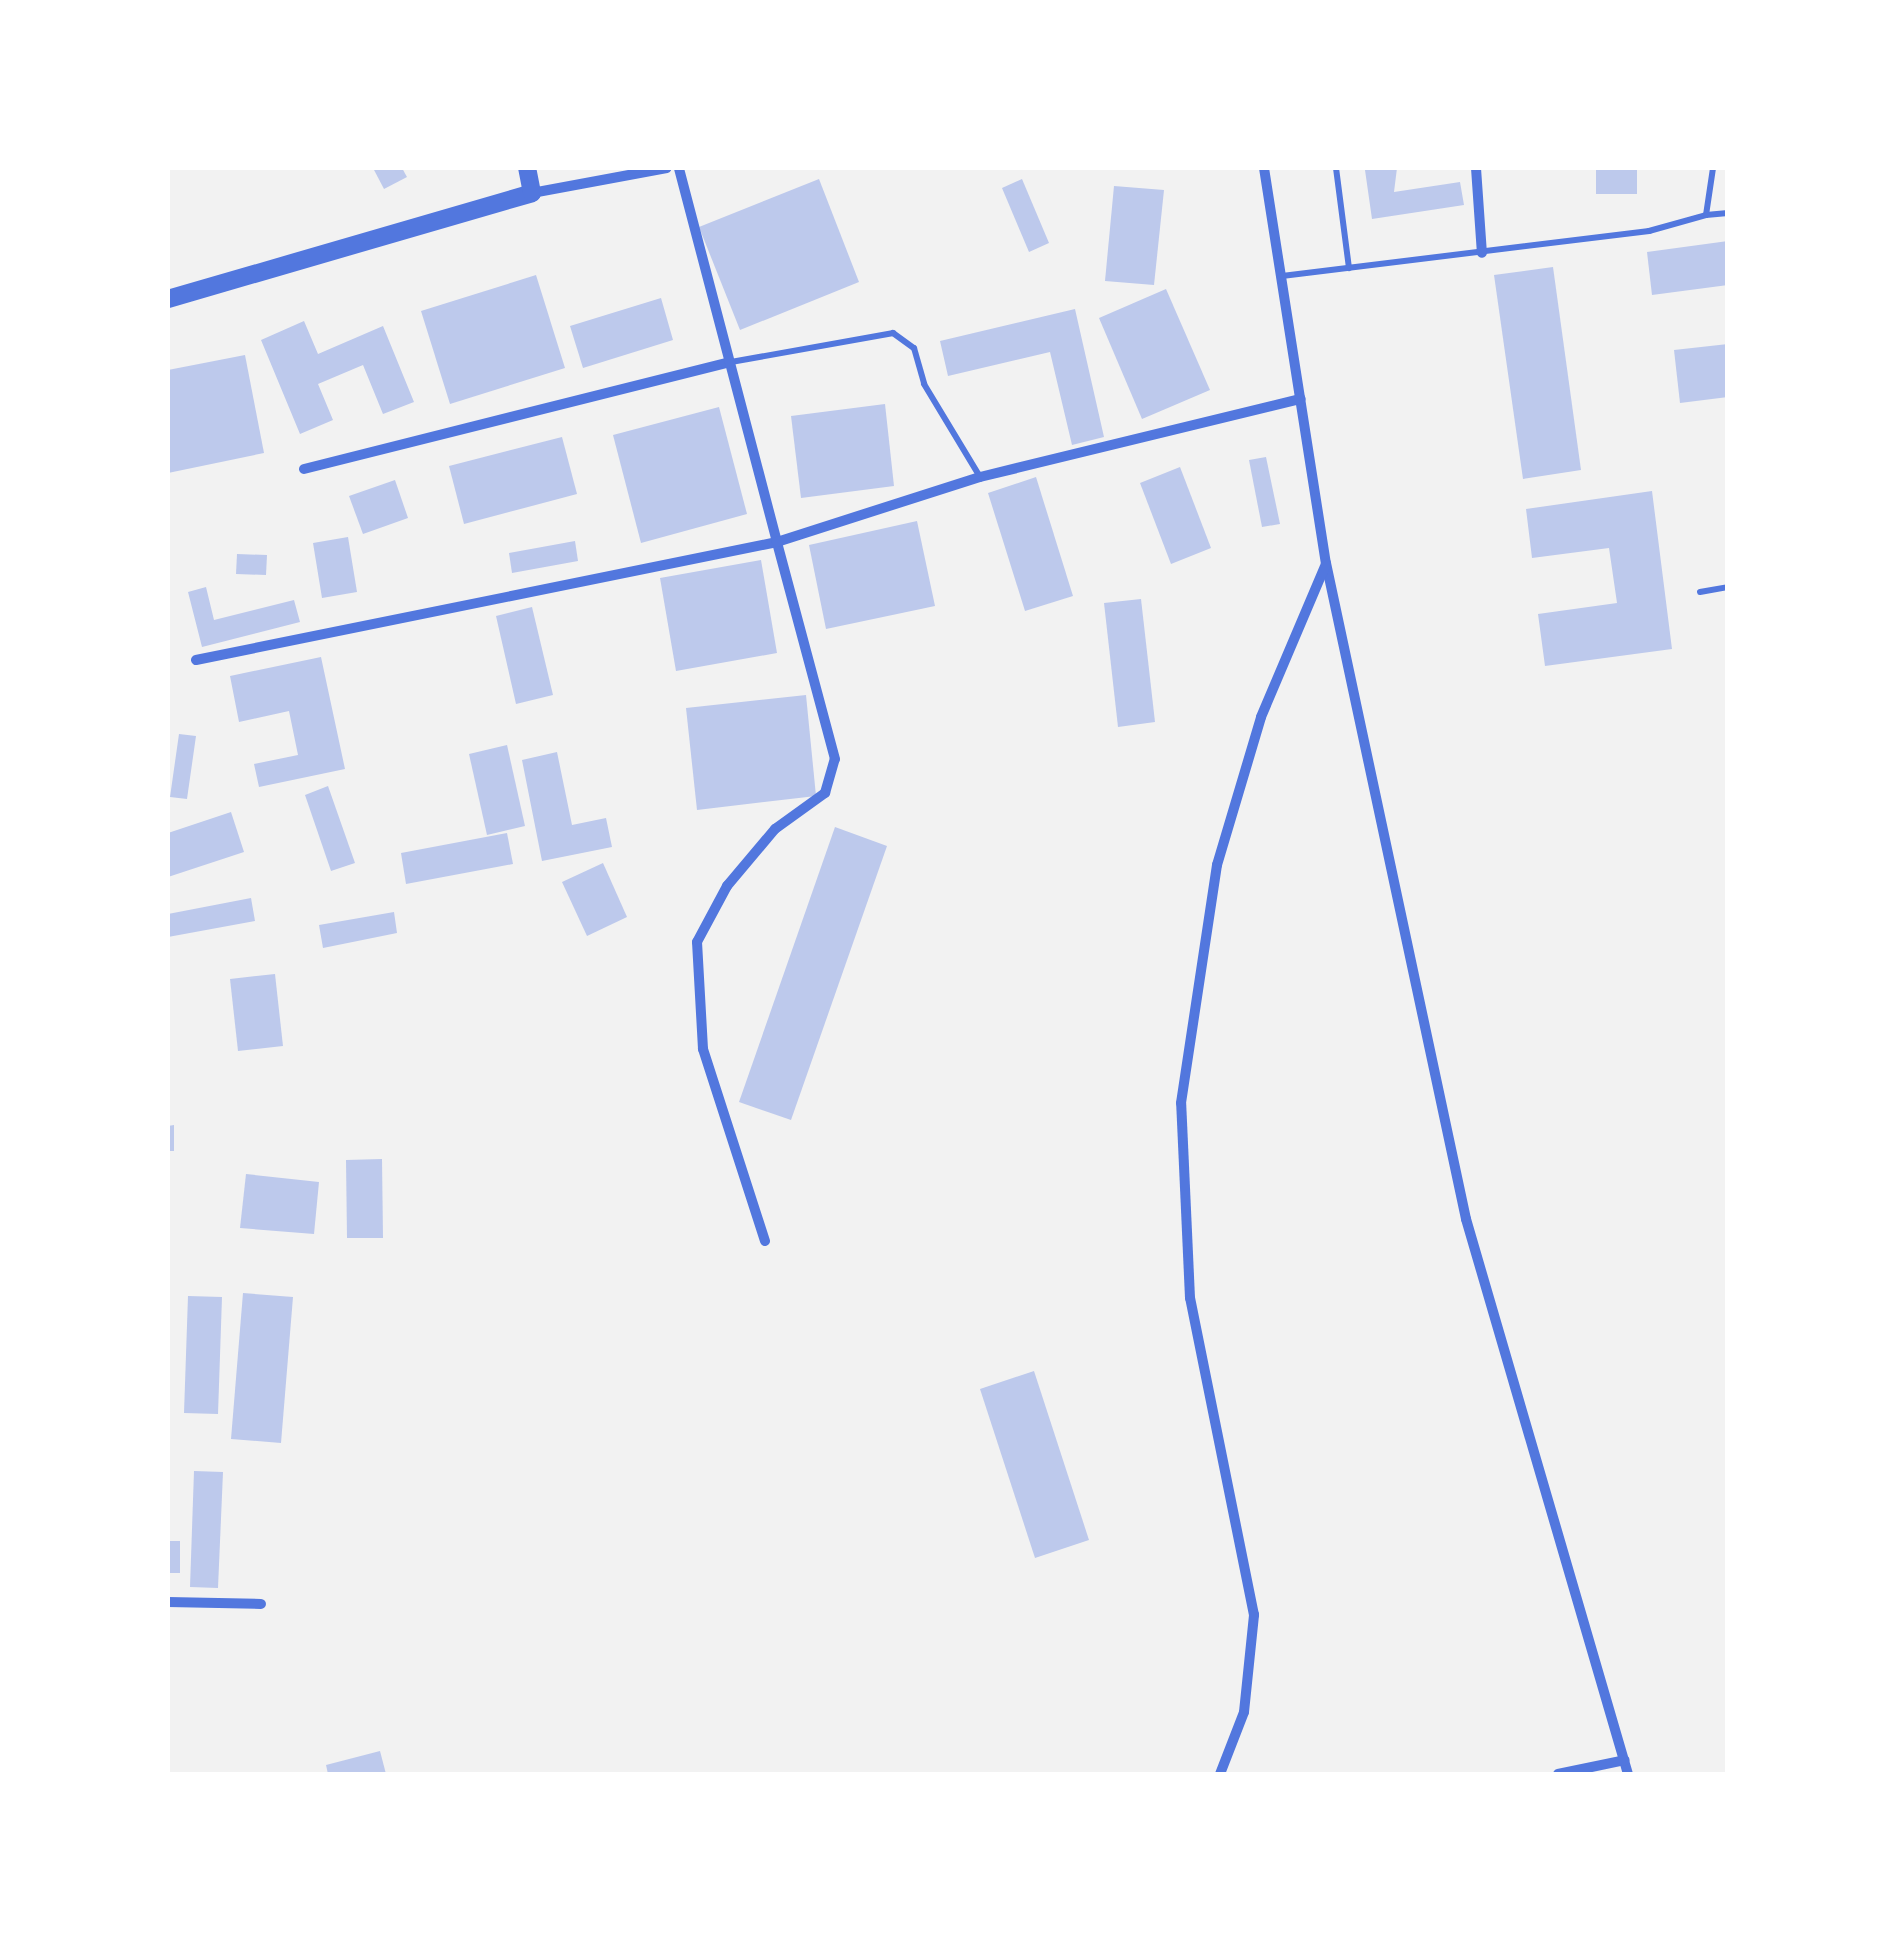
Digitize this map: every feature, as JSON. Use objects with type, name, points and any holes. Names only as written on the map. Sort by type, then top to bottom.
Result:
[{"type":"street","points":[[527,168],[532,194]]},
{"type":"street","points":[[168,299],[532,194],[666,168]]},
{"type":"street","points":[[679,168],[835,760],[825,794],[775,829],[727,886],[696,942],[703,1049],[765,1241]]},
{"type":"street","points":[[1264,168],[1326,563],[1466,1218],[1628,1774]]},
{"type":"street","points":[[1476,168],[1482,253]]},
{"type":"street","points":[[304,469],[730,362]]},
{"type":"street","points":[[196,660],[777,542],[980,477],[1301,400]]},
{"type":"street","points":[[1220,1774],[1244,1712],[1254,1615],[1190,1298],[1181,1103],[1217,865],[1261,717],[1326,563]]},
{"type":"street","points":[[168,1602],[261,1604]]},
{"type":"street","points":[[1558,1774],[1624,1760]]},
{"type":"lane","points":[[1336,168],[1350,268]]},
{"type":"lane","points":[[1706,215],[1713,168]]},
{"type":"lane","points":[[1282,276],[1649,231],[1728,213]]},
{"type":"lane","points":[[730,362],[894,332],[914,348],[924,384],[980,477]]},
{"type":"lane","points":[[1700,592],[1728,587]]},
{"type":"building","points":[[373,168],[402,168],[407,177],[384,189]]},
{"type":"building","points":[[1397,168],[1394,192],[1460,182],[1464,205],[1372,219],[1365,170]]},
{"type":"building","points":[[1596,168],[1637,168],[1637,194],[1596,194]]},
{"type":"building","points":[[819,179],[859,282],[740,330],[699,227]]},
{"type":"building","points":[[1022,179],[1049,243],[1029,252],[1002,188]]},
{"type":"building","points":[[1114,186],[1164,190],[1154,285],[1105,281]]},
{"type":"building","points":[[1728,241],[1728,285],[1652,295],[1647,252]]},
{"type":"building","points":[[1553,267],[1581,470],[1523,479],[1494,275]]},
{"type":"building","points":[[536,275],[565,368],[450,404],[421,311]]},
{"type":"building","points":[[1166,289],[1210,390],[1142,419],[1099,318]]},
{"type":"building","points":[[661,298],[673,340],[583,368],[570,326]]},
{"type":"building","points":[[1075,309],[1104,437],[1072,445],[1050,352],[948,376],[940,341]]},
{"type":"building","points":[[304,321],[318,354],[383,326],[414,402],[383,414],[363,365],[318,384],[333,420],[300,434],[261,340]]},
{"type":"building","points":[[1728,344],[1728,397],[1680,403],[1674,350]]},
{"type":"building","points":[[245,355],[264,453],[168,473],[168,370]]},
{"type":"building","points":[[885,404],[894,486],[801,498],[791,416]]},
{"type":"building","points":[[719,407],[747,514],[641,543],[613,435]]},
{"type":"building","points":[[562,437],[577,494],[464,524],[449,466]]},
{"type":"building","points":[[1266,457],[1280,524],[1262,527],[1249,460]]},
{"type":"building","points":[[1180,467],[1211,548],[1171,564],[1140,483]]},
{"type":"building","points":[[1036,477],[1073,596],[1025,611],[988,493]]},
{"type":"building","points":[[395,480],[408,518],[363,534],[349,496]]},
{"type":"building","points":[[1652,491],[1672,649],[1545,666],[1538,614],[1617,603],[1609,548],[1532,558],[1526,509]]},
{"type":"building","points":[[917,521],[935,606],[826,629],[809,545]]},
{"type":"building","points":[[348,537],[357,592],[322,598],[313,543]]},
{"type":"building","points":[[575,541],[578,561],[512,573],[509,553]]},
{"type":"building","points":[[237,554],[267,555],[266,575],[236,574]]},
{"type":"building","points":[[761,560],[777,653],[676,671],[660,578]]},
{"type":"building","points":[[206,587],[214,620],[294,600],[300,622],[202,647],[188,592]]},
{"type":"building","points":[[1141,599],[1155,722],[1118,727],[1104,603]]},
{"type":"building","points":[[532,607],[553,695],[516,704],[496,616]]},
{"type":"building","points":[[321,657],[345,769],[259,787],[254,764],[298,755],[289,711],[239,722],[230,676]]},
{"type":"building","points":[[806,695],[816,796],[697,810],[686,708]]},
{"type":"building","points":[[179,734],[196,736],[187,799],[170,797]]},
{"type":"building","points":[[507,745],[525,826],[487,835],[469,754]]},
{"type":"building","points":[[557,752],[572,825],[606,818],[612,847],[542,861],[522,760]]},
{"type":"building","points":[[328,786],[355,863],[331,871],[305,795]]},
{"type":"building","points":[[231,812],[244,852],[168,877],[168,833]]},
{"type":"building","points":[[835,827],[887,846],[791,1120],[739,1102]]},
{"type":"building","points":[[507,833],[513,864],[406,884],[401,853]]},
{"type":"building","points":[[603,863],[627,917],[587,936],[562,882]]},
{"type":"building","points":[[251,898],[255,921],[168,937],[168,914]]},
{"type":"building","points":[[394,912],[397,933],[323,948],[319,925]]},
{"type":"building","points":[[275,974],[283,1046],[238,1051],[230,979]]},
{"type":"building","points":[[174,1125],[174,1151],[168,1151],[168,1126]]},
{"type":"building","points":[[382,1159],[383,1238],[347,1238],[346,1160]]},
{"type":"building","points":[[246,1174],[319,1182],[314,1234],[240,1228]]},
{"type":"building","points":[[243,1293],[293,1297],[281,1443],[231,1439]]},
{"type":"building","points":[[188,1296],[222,1297],[218,1414],[184,1413]]},
{"type":"building","points":[[1034,1371],[1089,1540],[1035,1558],[980,1389]]},
{"type":"building","points":[[194,1471],[223,1472],[218,1588],[190,1587]]},
{"type":"building","points":[[168,1541],[180,1541],[180,1573],[168,1573]]},
{"type":"building","points":[[380,1751],[386,1774],[328,1774],[326,1765]]}]
